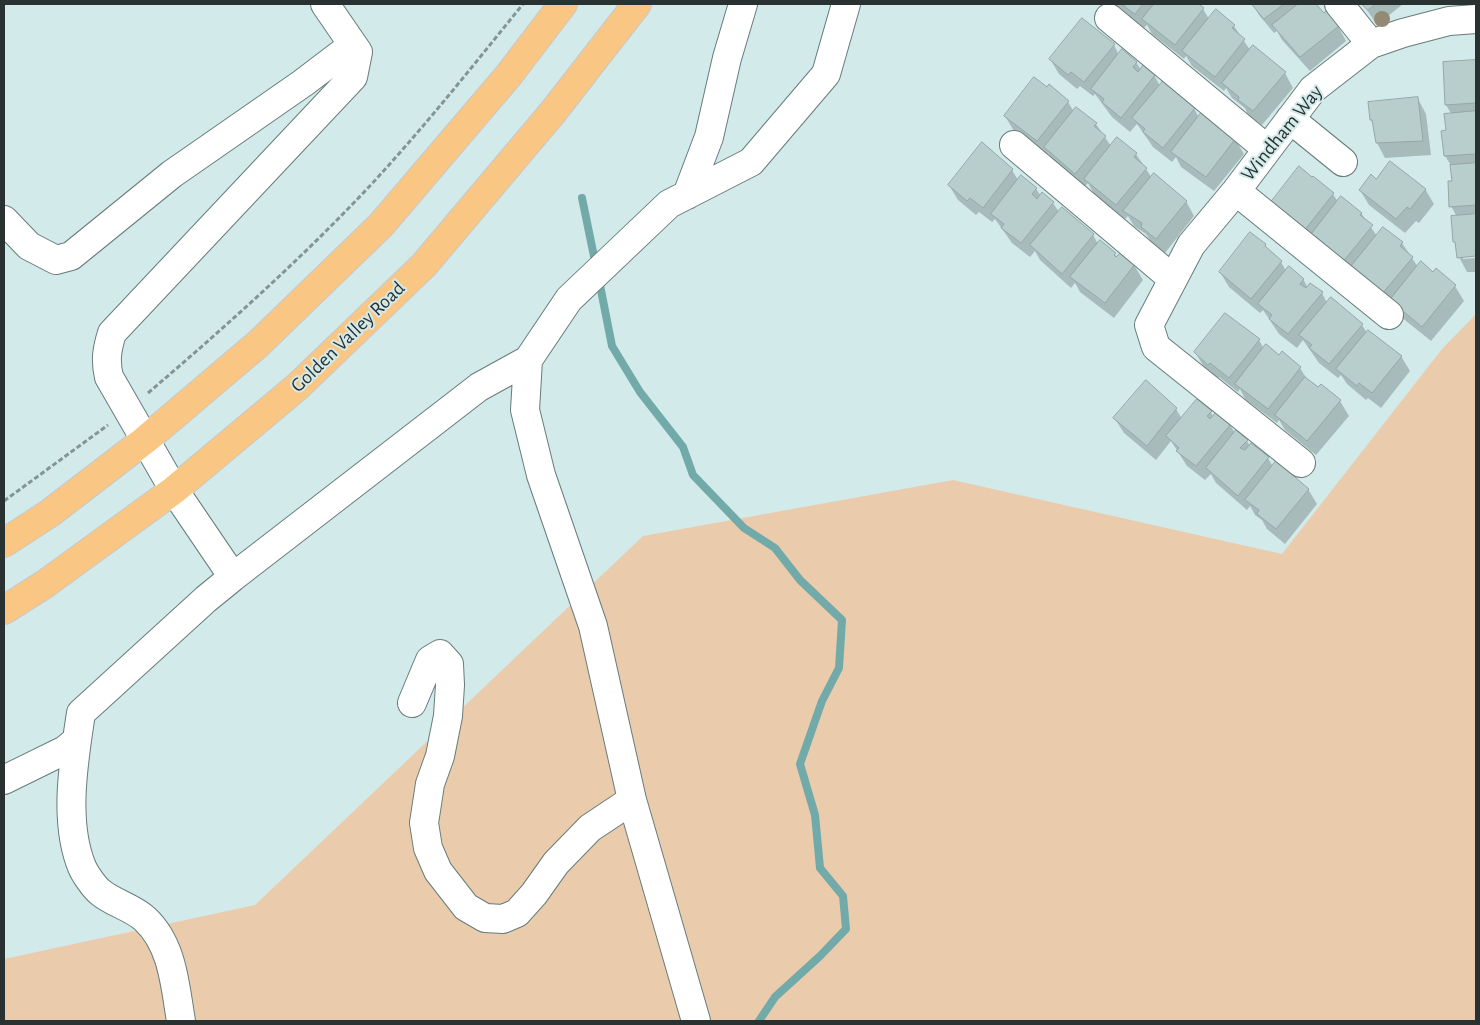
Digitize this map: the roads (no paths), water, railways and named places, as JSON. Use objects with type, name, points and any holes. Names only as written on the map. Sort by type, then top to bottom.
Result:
[{"type":"main road","points":[[4,543],[50,513],[145,440],[258,344],[381,225],[508,76],[563,4]]},
{"type":"main road","name":"Golden Valley Road","points":[[4,610],[45,584],[174,490],[297,387],[424,265],[553,112],[637,4]]},
{"type":"street","points":[[233,577],[174,490],[145,440],[109,377],[106,356],[112,333],[353,77],[358,52],[325,4]]},
{"type":"street","points":[[687,195],[709,137],[727,58],[744,4]]},
{"type":"street","points":[[181,1021],[172,965],[162,940],[146,919],[99,892],[82,868],[73,835],[71,792],[81,712],[233,577],[479,387],[528,360],[569,299],[670,204],[751,162],[826,74],[846,4]]},
{"type":"street","points":[[1339,4],[1371,44]]},
{"type":"street","name":"Windham Way","points":[[1302,463],[1156,347],[1149,325],[1191,245],[1236,191],[1313,88],[1371,44],[1403,33],[1449,12],[1476,19]]},
{"type":"street","points":[[1109,18],[1267,149]]},
{"type":"street","points":[[4,220],[29,246],[56,260],[71,256],[172,174],[353,45]]},
{"type":"street","points":[[1290,118],[1343,162]]},
{"type":"street","points":[[1014,145],[1173,279]]},
{"type":"street","points":[[1236,191],[1389,315]]},
{"type":"street","points":[[528,360],[525,410],[541,475],[593,626],[632,800],[696,1021]]},
{"type":"street","points":[[412,703],[430,660],[440,654],[449,664],[450,685],[440,756],[430,784],[424,823],[428,848],[438,871],[466,907],[485,918],[503,919],[517,913],[534,894],[556,863],[590,828],[632,800]]},
{"type":"street","points":[[4,780],[66,750],[77,740]]},
{"type":"waterway","points":[[582,198],[596,266]]},
{"type":"waterway","points":[[599,280],[612,346],[640,392],[683,447],[693,475],[744,528],[775,548],[800,580],[842,620],[839,668],[822,701],[800,764],[815,815],[820,868],[843,896],[846,929],[820,956],[775,997],[759,1021]]}]
